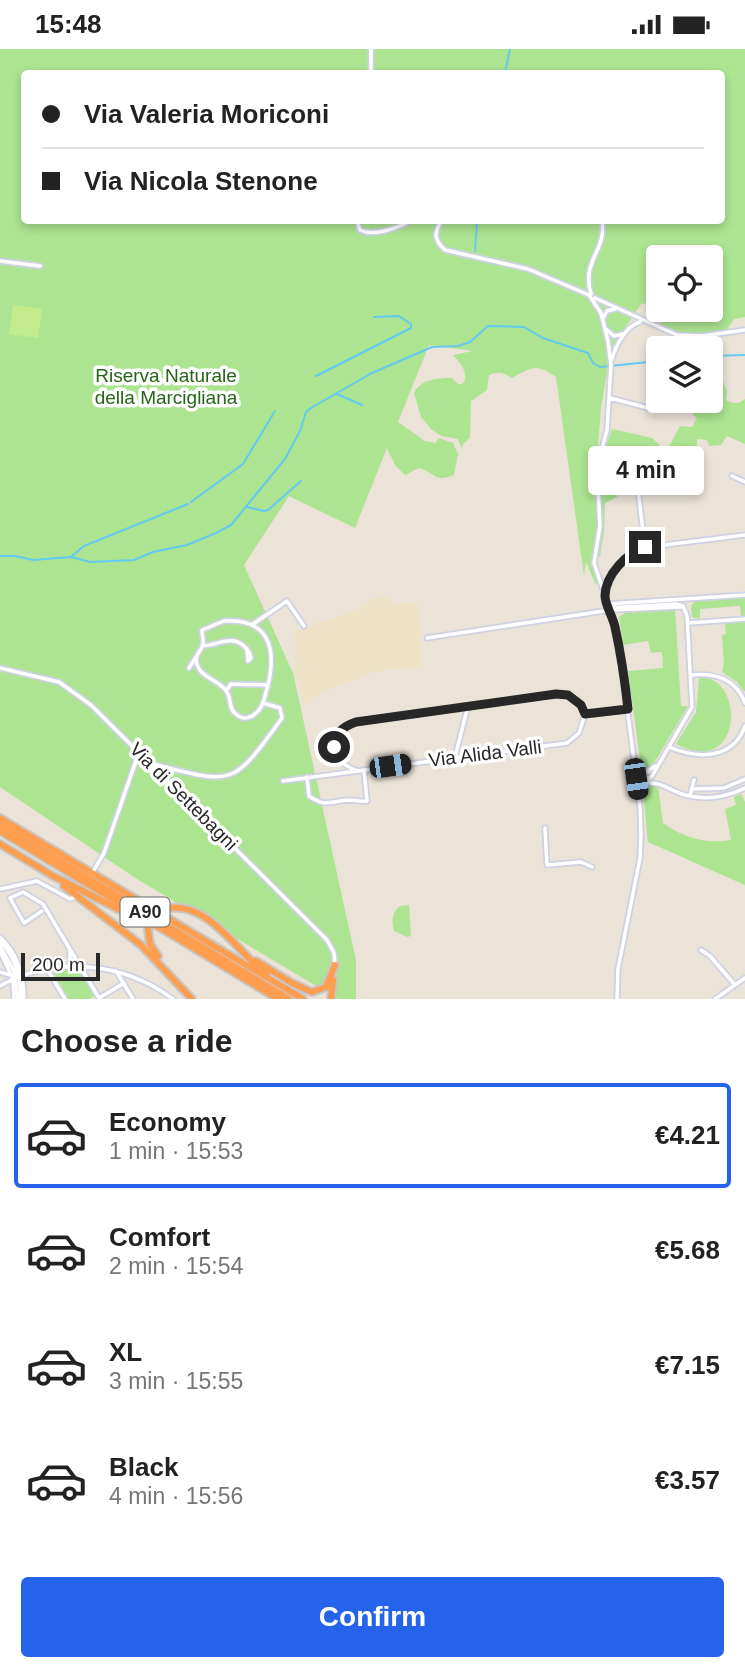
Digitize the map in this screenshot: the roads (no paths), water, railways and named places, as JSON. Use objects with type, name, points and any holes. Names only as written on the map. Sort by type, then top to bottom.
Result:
[{"type":"highway","points":[[0,817],[292,996],[303,999]]},
{"type":"highway","name":"A90","points":[[0,825],[292,996]]},
{"type":"highway","name":"A90","points":[[0,831],[278,999]]},
{"type":"highway","points":[[0,844],[188,949],[211,958]]},
{"type":"highway","points":[[40,868],[157,959],[181,986]]},
{"type":"highway","points":[[160,910],[174,907],[196,913],[210,922],[292,996]]},
{"type":"highway","points":[[121,929],[190,999]]},
{"type":"highway","points":[[148,929],[151,947],[190,999]]},
{"type":"highway","points":[[232,942],[267,969],[309,992],[326,988],[335,965]]},
{"type":"highway","points":[[331,999],[335,965]]},
{"type":"street","points":[[371,49],[371,70]]},
{"type":"street","points":[[358,224],[360,230],[371,233],[400,224]]},
{"type":"street","points":[[439,224],[436,239],[444,250],[528,269],[669,333],[686,337],[745,330]]},
{"type":"street","points":[[603,224],[603,235],[587,274],[590,295],[599,307],[603,319],[611,365],[607,435],[597,465],[600,526],[594,559],[595,570],[615,626],[640,807]]},
{"type":"street","points":[[0,261],[40,266]]},
{"type":"street","points":[[603,319],[607,311],[617,309]]},
{"type":"street","points":[[605,328],[614,336],[628,330],[631,321],[625,313]]},
{"type":"street","points":[[611,365],[616,348],[628,330],[637,322],[646,323]]},
{"type":"street","points":[[610,398],[646,407]]},
{"type":"street","points":[[733,476],[745,482]]},
{"type":"street","points":[[637,482],[645,547]]},
{"type":"street","points":[[605,595],[620,563],[631,553],[645,547],[745,535]]},
{"type":"street","points":[[427,638],[609,607],[745,595]]},
{"type":"street","points":[[609,607],[686,607],[696,598]]},
{"type":"street","points":[[676,604],[683,599]]},
{"type":"street","points":[[617,999],[619,966],[640,852],[641,789],[691,709],[688,623],[683,599]]},
{"type":"street","points":[[253,624],[287,601],[304,626]]},
{"type":"street","points":[[609,607],[623,609],[676,604],[686,607]]},
{"type":"street","points":[[615,626],[617,616],[623,609]]},
{"type":"street","points":[[688,623],[745,619]]},
{"type":"street","points":[[189,668],[202,646],[202,630],[209,625],[232,621],[253,624],[265,635],[270,647],[271,671],[263,703],[252,716],[241,717],[232,710],[226,691],[203,674],[197,664],[197,657]]},
{"type":"street","points":[[202,646],[232,640],[244,645],[249,652]]},
{"type":"street","name":"Via di Settebagni","points":[[0,668],[46,678],[69,687],[91,705],[327,940],[334,953],[335,965]]},
{"type":"street","points":[[691,675],[721,677],[743,694],[745,703]]},
{"type":"street","points":[[226,691],[231,684],[268,685]]},
{"type":"street","points":[[307,777],[309,796],[322,804],[367,801],[361,770],[341,761],[335,750],[336,737],[347,725],[356,722],[565,694],[578,702],[585,714],[628,709]]},
{"type":"street","points":[[152,764],[210,778],[237,773],[251,760],[282,718],[280,708],[263,703]]},
{"type":"street","points":[[455,757],[468,706]]},
{"type":"street","name":"Via Alida Valli","points":[[283,781],[567,743],[579,733],[585,714]]},
{"type":"street","points":[[669,747],[689,754],[706,755],[730,747],[743,736],[745,726]]},
{"type":"street","points":[[633,751],[638,768],[652,773],[659,783]]},
{"type":"street","points":[[94,870],[104,853],[139,752]]},
{"type":"street","points":[[161,773],[166,767]]},
{"type":"street","points":[[636,779],[652,773]]},
{"type":"street","points":[[693,789],[724,788],[745,779]]},
{"type":"street","points":[[690,796],[694,780]]},
{"type":"street","points":[[647,783],[659,783],[690,796],[725,796],[745,788]]},
{"type":"street","points":[[545,828],[547,865],[581,862],[592,867]]},
{"type":"street","points":[[0,890],[37,881],[70,899],[76,897]]},
{"type":"street","points":[[42,911],[24,923],[10,898],[23,892],[42,902],[98,999],[124,983],[127,974]]},
{"type":"street","points":[[1,942],[12,958],[19,999]]},
{"type":"street","points":[[69,949],[70,966]]},
{"type":"street","points":[[701,950],[710,956],[735,985]]},
{"type":"street","points":[[0,951],[16,977]]},
{"type":"street","points":[[0,986],[16,977],[47,969],[86,966],[127,974],[155,986],[173,999]]},
{"type":"street","points":[[86,966],[86,976]]},
{"type":"street","points":[[47,969],[65,999]]},
{"type":"street","points":[[116,971],[133,999]]},
{"type":"street","points":[[0,972],[16,977]]},
{"type":"street","points":[[715,999],[745,978]]},
{"type":"waterway","points":[[506,70],[510,49]]},
{"type":"waterway","points":[[475,251],[477,224]]},
{"type":"waterway","points":[[316,376],[411,328],[411,324],[399,316],[374,317]]},
{"type":"waterway","points":[[0,556],[33,560],[71,557],[90,562],[134,560],[153,552],[187,545],[216,533],[231,525],[285,459],[300,431],[306,412],[311,408],[370,374],[432,347],[458,346],[470,342],[488,326],[524,327],[543,338],[588,353],[593,363],[600,367],[646,362]]},
{"type":"waterway","points":[[723,356],[745,355]]},
{"type":"waterway","points":[[337,394],[362,405]]},
{"type":"waterway","points":[[191,502],[243,464],[275,411]]},
{"type":"waterway","points":[[247,507],[268,510],[301,481]]},
{"type":"waterway","points":[[72,556],[84,546],[188,504]]},
{"type":"park label","name":"Riserva Naturale della Marcigliana","points":[[166,386]]}]
